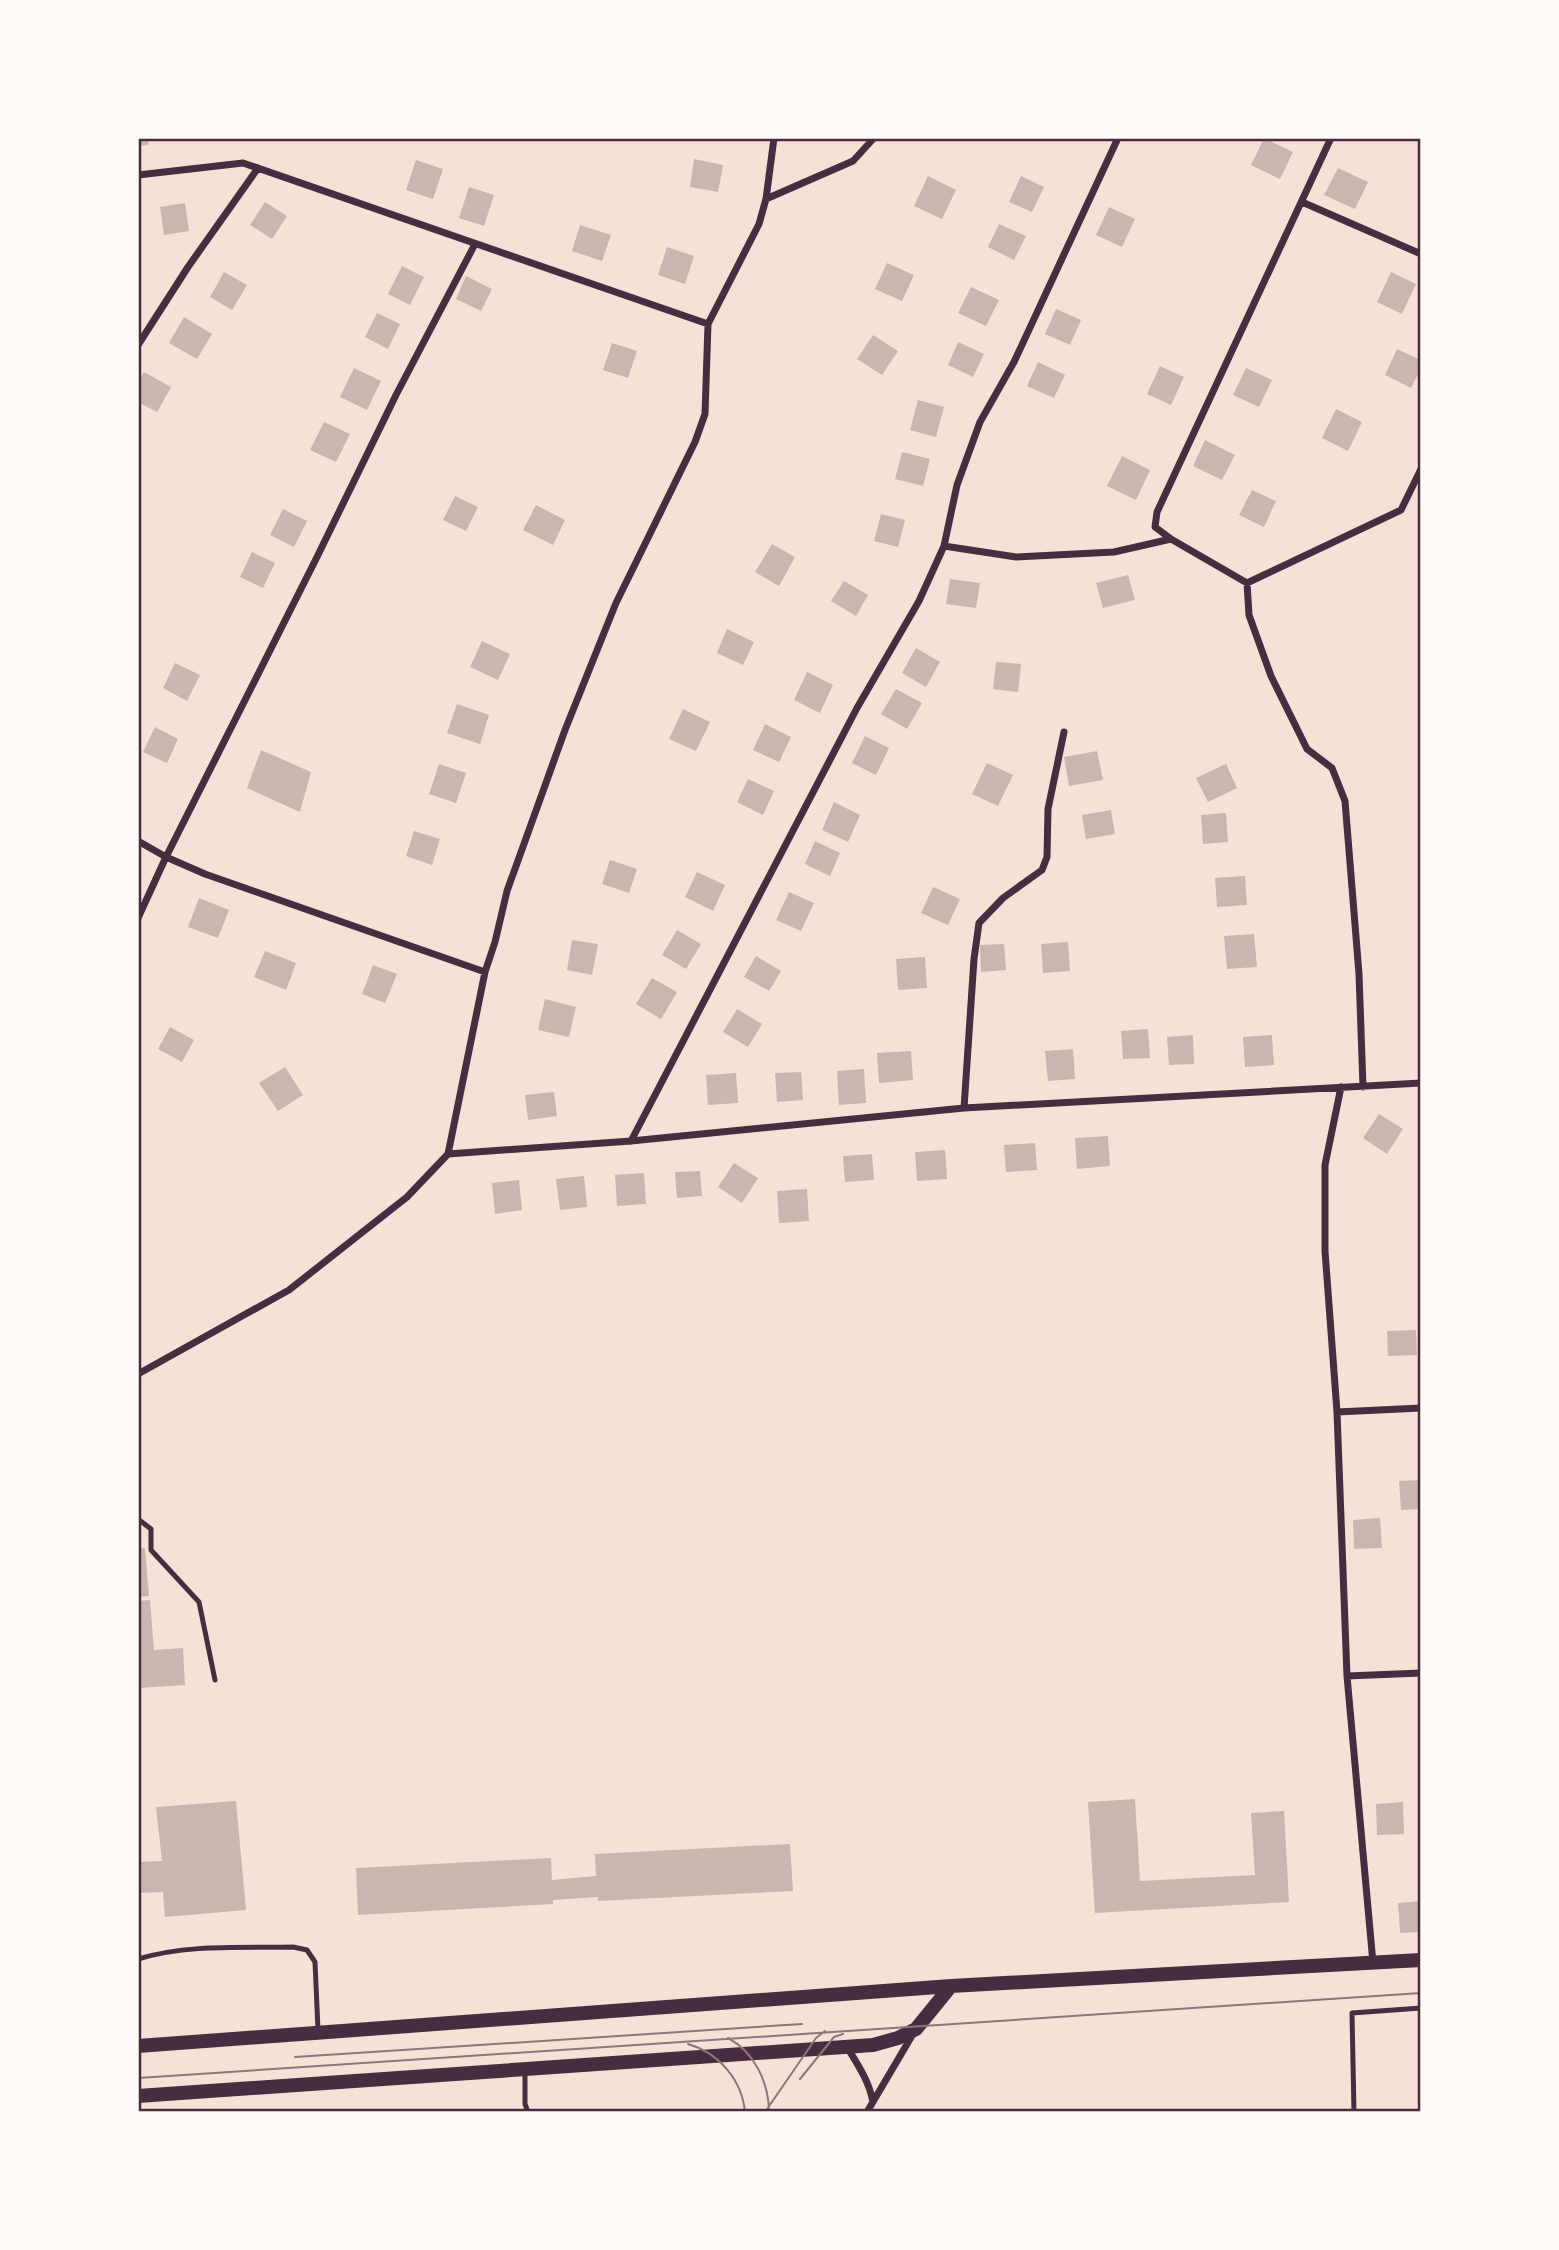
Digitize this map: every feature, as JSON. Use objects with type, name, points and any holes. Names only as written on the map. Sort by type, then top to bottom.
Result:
[{"type":"main road","points":[[138,2046],[951,1986],[1421,1960]]},
{"type":"main road","points":[[138,2096],[873,2045],[898,2038],[916,2029],[951,1986]]},
{"type":"street","points":[[138,1374],[289,1290],[407,1197],[448,1154],[485,972],[507,891],[565,730],[616,603],[695,442],[705,414],[708,324],[759,224],[766,199],[774,138]]},
{"type":"street","points":[[766,199],[853,161],[874,138]]},
{"type":"street","points":[[631,1142],[857,708],[919,601],[944,546],[957,485],[980,422],[1014,362],[1118,138]]},
{"type":"street","points":[[1247,583],[1155,527],[1157,512],[1331,138]]},
{"type":"street","points":[[138,175],[243,163],[708,324]]},
{"type":"street","points":[[138,345],[188,267],[258,167]]},
{"type":"street","points":[[1301,202],[1421,254]]},
{"type":"street","points":[[138,918],[396,395],[475,244]]},
{"type":"street","points":[[1247,583],[1401,510],[1421,469]]},
{"type":"street","points":[[944,546],[1016,557],[1114,552],[1171,539]]},
{"type":"street","points":[[1247,583],[1249,615],[1271,676],[1307,749],[1332,768],[1345,801],[1359,974],[1363,1087]]},
{"type":"street","points":[[964,1108],[979,923],[1003,898],[1042,870],[1047,857],[1048,809],[1064,732]]},
{"type":"street","points":[[138,841],[205,874],[485,972]]},
{"type":"street","points":[[448,1154],[631,1142],[964,1108],[1421,1083]]},
{"type":"street","points":[[1341,1087],[1325,1165],[1325,1251],[1337,1412],[1347,1676],[1373,1963]]},
{"type":"street","points":[[1337,1412],[1421,1408]]},
{"type":"street","points":[[1347,1676],[1421,1673]]},
{"type":"street","points":[[867,2112],[916,2029]]},
{"type":"street","points":[[846,2046],[865,2076],[873,2102]]},
{"type":"lane","points":[[138,1519],[151,1529],[151,1550],[200,1602],[215,1680]]},
{"type":"lane","points":[[138,1959],[198,1948],[293,1947],[307,1950],[315,1962],[318,2033]]},
{"type":"lane","points":[[1354,2112],[1352,2013],[1421,2008]]},
{"type":"lane","points":[[525,2068],[525,2104],[528,2112]]},
{"type":"building","points":[[138,138],[148,138],[149,145],[138,146]]},
{"type":"building","points":[[1264,138],[1293,152],[1280,179],[1251,165]]},
{"type":"building","points":[[694,159],[723,165],[718,192],[690,187]]},
{"type":"building","points":[[416,160],[443,169],[433,199],[406,190]]},
{"type":"building","points":[[1338,168],[1368,182],[1355,209],[1324,195]]},
{"type":"building","points":[[928,176],[956,190],[942,219],[914,206]]},
{"type":"building","points":[[1021,176],[1044,187],[1032,212],[1009,202]]},
{"type":"building","points":[[469,187],[494,195],[484,226],[459,218]]},
{"type":"building","points":[[265,202],[287,216],[272,239],[250,225]]},
{"type":"building","points":[[185,203],[189,231],[164,235],[160,207]]},
{"type":"building","points":[[1109,207],[1135,219],[1122,247],[1096,235]]},
{"type":"building","points":[[999,224],[1026,236],[1014,260],[988,247]]},
{"type":"building","points":[[580,225],[611,235],[602,261],[572,251]]},
{"type":"building","points":[[667,247],[694,256],[685,284],[658,275]]},
{"type":"building","points":[[887,263],[914,275],[902,301],[875,289]]},
{"type":"building","points":[[402,266],[424,277],[410,305],[388,294]]},
{"type":"building","points":[[224,272],[247,285],[232,310],[210,297]]},
{"type":"building","points":[[1391,272],[1416,284],[1402,314],[1377,302]]},
{"type":"building","points":[[466,276],[492,289],[481,311],[456,299]]},
{"type":"building","points":[[971,287],[999,300],[986,326],[958,313]]},
{"type":"building","points":[[1056,309],[1081,320],[1070,345],[1045,334]]},
{"type":"building","points":[[377,313],[400,324],[388,349],[365,337]]},
{"type":"building","points":[[184,317],[212,334],[197,359],[169,343]]},
{"type":"building","points":[[873,335],[898,351],[882,375],[857,359]]},
{"type":"building","points":[[958,342],[984,354],[973,377],[948,365]]},
{"type":"building","points":[[612,343],[637,351],[628,378],[603,370]]},
{"type":"building","points":[[1397,349],[1421,360],[1421,368],[1411,388],[1385,375]]},
{"type":"building","points":[[1038,362],[1065,375],[1054,398],[1027,386]]},
{"type":"building","points":[[1160,366],[1184,377],[1171,405],[1147,394]]},
{"type":"building","points":[[354,368],[381,381],[367,410],[340,397]]},
{"type":"building","points":[[1246,368],[1272,380],[1259,407],[1233,395]]},
{"type":"building","points":[[144,372],[171,387],[157,412],[138,402],[138,382]]},
{"type":"building","points":[[918,400],[944,407],[936,437],[910,430]]},
{"type":"building","points":[[1336,409],[1362,422],[1348,451],[1322,438]]},
{"type":"building","points":[[324,422],[350,434],[336,462],[310,450]]},
{"type":"building","points":[[1205,440],[1235,455],[1222,480],[1193,466]]},
{"type":"building","points":[[902,452],[930,459],[923,486],[895,479]]},
{"type":"building","points":[[1122,456],[1150,470],[1136,500],[1107,486]]},
{"type":"building","points":[[1252,490],[1276,501],[1264,527],[1239,515]]},
{"type":"building","points":[[455,496],[478,507],[466,531],[443,520]]},
{"type":"building","points":[[536,505],[565,520],[553,545],[523,530]]},
{"type":"building","points":[[283,509],[307,521],[294,547],[270,535]]},
{"type":"building","points":[[881,514],[905,520],[898,547],[874,541]]},
{"type":"building","points":[[772,544],[795,557],[779,586],[755,572]]},
{"type":"building","points":[[252,552],[275,563],[263,588],[240,577]]},
{"type":"building","points":[[1128,575],[1135,600],[1103,608],[1096,583]]},
{"type":"building","points":[[950,579],[980,583],[976,608],[946,604]]},
{"type":"building","points":[[844,581],[868,595],[856,616],[831,601]]},
{"type":"building","points":[[727,629],[754,642],[743,665],[717,653]]},
{"type":"building","points":[[482,641],[510,654],[498,680],[470,667]]},
{"type":"building","points":[[916,648],[940,662],[926,687],[902,673]]},
{"type":"building","points":[[996,662],[1021,664],[1018,692],[993,689]]},
{"type":"building","points":[[175,663],[200,675],[187,701],[163,688]]},
{"type":"building","points":[[807,672],[833,685],[820,713],[794,700]]},
{"type":"building","points":[[896,689],[922,703],[907,729],[881,714]]},
{"type":"building","points":[[457,704],[489,715],[480,744],[447,733]]},
{"type":"building","points":[[683,709],[710,722],[696,751],[669,739]]},
{"type":"building","points":[[765,724],[791,737],[779,762],[753,750]]},
{"type":"building","points":[[155,727],[178,739],[167,763],[143,752]]},
{"type":"building","points":[[865,736],[889,748],[876,775],[852,763]]},
{"type":"building","points":[[261,750],[311,772],[300,812],[247,788]]},
{"type":"building","points":[[1097,751],[1103,780],[1069,786],[1064,757]]},
{"type":"building","points":[[987,763],[1013,775],[998,806],[972,794]]},
{"type":"building","points":[[439,764],[466,773],[456,803],[429,794]]},
{"type":"building","points":[[1226,764],[1237,788],[1208,802],[1196,778]]},
{"type":"building","points":[[748,779],[774,791],[763,815],[737,802]]},
{"type":"building","points":[[834,802],[860,815],[848,842],[822,830]]},
{"type":"building","points":[[1111,810],[1115,834],[1086,839],[1082,815]]},
{"type":"building","points":[[1226,813],[1228,842],[1203,844],[1201,815]]},
{"type":"building","points":[[414,831],[440,839],[432,865],[406,856]]},
{"type":"building","points":[[815,841],[840,853],[830,876],[805,864]]},
{"type":"building","points":[[610,860],[637,869],[629,893],[602,884]]},
{"type":"building","points":[[697,872],[725,885],[713,911],[685,897]]},
{"type":"building","points":[[1245,876],[1247,905],[1217,907],[1215,878]]},
{"type":"building","points":[[933,887],[960,899],[948,925],[921,913]]},
{"type":"building","points":[[789,892],[814,903],[801,931],[776,920]]},
{"type":"building","points":[[199,898],[229,910],[218,938],[188,927]]},
{"type":"building","points":[[677,930],[701,944],[686,969],[662,955]]},
{"type":"building","points":[[1254,934],[1257,967],[1227,969],[1224,936]]},
{"type":"building","points":[[572,940],[598,944],[592,975],[567,970]]},
{"type":"building","points":[[1068,942],[1070,971],[1043,973],[1041,944]]},
{"type":"building","points":[[1004,944],[1006,970],[981,972],[980,945]]},
{"type":"building","points":[[265,951],[296,963],[286,990],[254,977]]},
{"type":"building","points":[[756,956],[781,971],[769,991],[744,977]]},
{"type":"building","points":[[925,957],[927,988],[898,990],[896,959]]},
{"type":"building","points":[[373,965],[397,974],[385,1003],[362,994]]},
{"type":"building","points":[[652,978],[677,992],[661,1019],[636,1004]]},
{"type":"building","points":[[545,999],[576,1007],[569,1037],[538,1030]]},
{"type":"building","points":[[737,1009],[762,1024],[748,1047],[723,1032]]},
{"type":"building","points":[[170,1027],[194,1040],[182,1062],[158,1049]]},
{"type":"building","points":[[1148,1029],[1150,1058],[1123,1059],[1121,1031]]},
{"type":"building","points":[[1193,1035],[1194,1064],[1169,1065],[1167,1037]]},
{"type":"building","points":[[1272,1035],[1274,1065],[1245,1067],[1243,1037]]},
{"type":"building","points":[[1073,1049],[1075,1079],[1048,1081],[1045,1051]]},
{"type":"building","points":[[911,1051],[913,1080],[879,1083],[877,1053]]},
{"type":"building","points":[[285,1067],[303,1095],[278,1111],[259,1083]]},
{"type":"building","points":[[864,1069],[866,1103],[839,1105],[837,1071]]},
{"type":"building","points":[[801,1072],[803,1100],[777,1102],[775,1073]]},
{"type":"building","points":[[736,1073],[738,1103],[708,1105],[706,1075]]},
{"type":"building","points":[[554,1092],[557,1116],[528,1120],[525,1095]]},
{"type":"building","points":[[1379,1114],[1403,1129],[1387,1154],[1363,1138]]},
{"type":"building","points":[[1108,1136],[1110,1166],[1077,1169],[1075,1138]]},
{"type":"building","points":[[1035,1143],[1037,1170],[1006,1172],[1004,1145]]},
{"type":"building","points":[[945,1150],[947,1179],[917,1181],[915,1152]]},
{"type":"building","points":[[872,1154],[874,1180],[845,1182],[843,1156]]},
{"type":"building","points":[[734,1163],[758,1178],[742,1203],[718,1187]]},
{"type":"building","points":[[700,1171],[702,1196],[677,1198],[675,1172]]},
{"type":"building","points":[[644,1173],[646,1204],[617,1206],[615,1175]]},
{"type":"building","points":[[584,1176],[587,1207],[560,1210],[556,1179]]},
{"type":"building","points":[[519,1180],[522,1210],[495,1214],[492,1183]]},
{"type":"building","points":[[807,1189],[809,1221],[779,1223],[777,1191]]},
{"type":"building","points":[[1416,1330],[1417,1355],[1388,1356],[1387,1331]]},
{"type":"building","points":[[1421,1480],[1421,1509],[1401,1510],[1399,1481]]},
{"type":"building","points":[[1380,1518],[1382,1548],[1354,1549],[1353,1520]]},
{"type":"building","points":[[145,1548],[149,1596],[138,1597],[138,1549]]},
{"type":"building","points":[[150,1600],[154,1650],[183,1648],[185,1685],[138,1688],[138,1601]]},
{"type":"building","points":[[1135,1799],[1140,1881],[1255,1875],[1251,1813],[1284,1811],[1289,1902],[1095,1913],[1088,1802]]},
{"type":"building","points":[[236,1801],[246,1910],[165,1917],[163,1892],[138,1893],[138,1862],[162,1861],[156,1807]]},
{"type":"building","points":[[1403,1802],[1404,1834],[1377,1835],[1376,1804]]},
{"type":"building","points":[[790,1844],[793,1891],[598,1901],[598,1897],[553,1900],[553,1904],[358,1915],[356,1868],[551,1858],[552,1880],[596,1876],[595,1854]]},
{"type":"building","points":[[1421,1901],[1421,1932],[1400,1933],[1398,1903]]},
{"type":"tram line","points":[[138,2078],[1421,1993]]},
{"type":"tram line","points":[[295,2057],[802,2024]]},
{"type":"tram line","points":[[765,2112],[816,2038],[825,2031]]},
{"type":"tram line","points":[[800,2079],[834,2037],[843,2034]]},
{"type":"tram line","points":[[728,2038],[745,2051],[758,2068],[766,2088],[769,2110]]},
{"type":"tram line","points":[[688,2044],[710,2054],[727,2069],[739,2089],[745,2112]]}]
